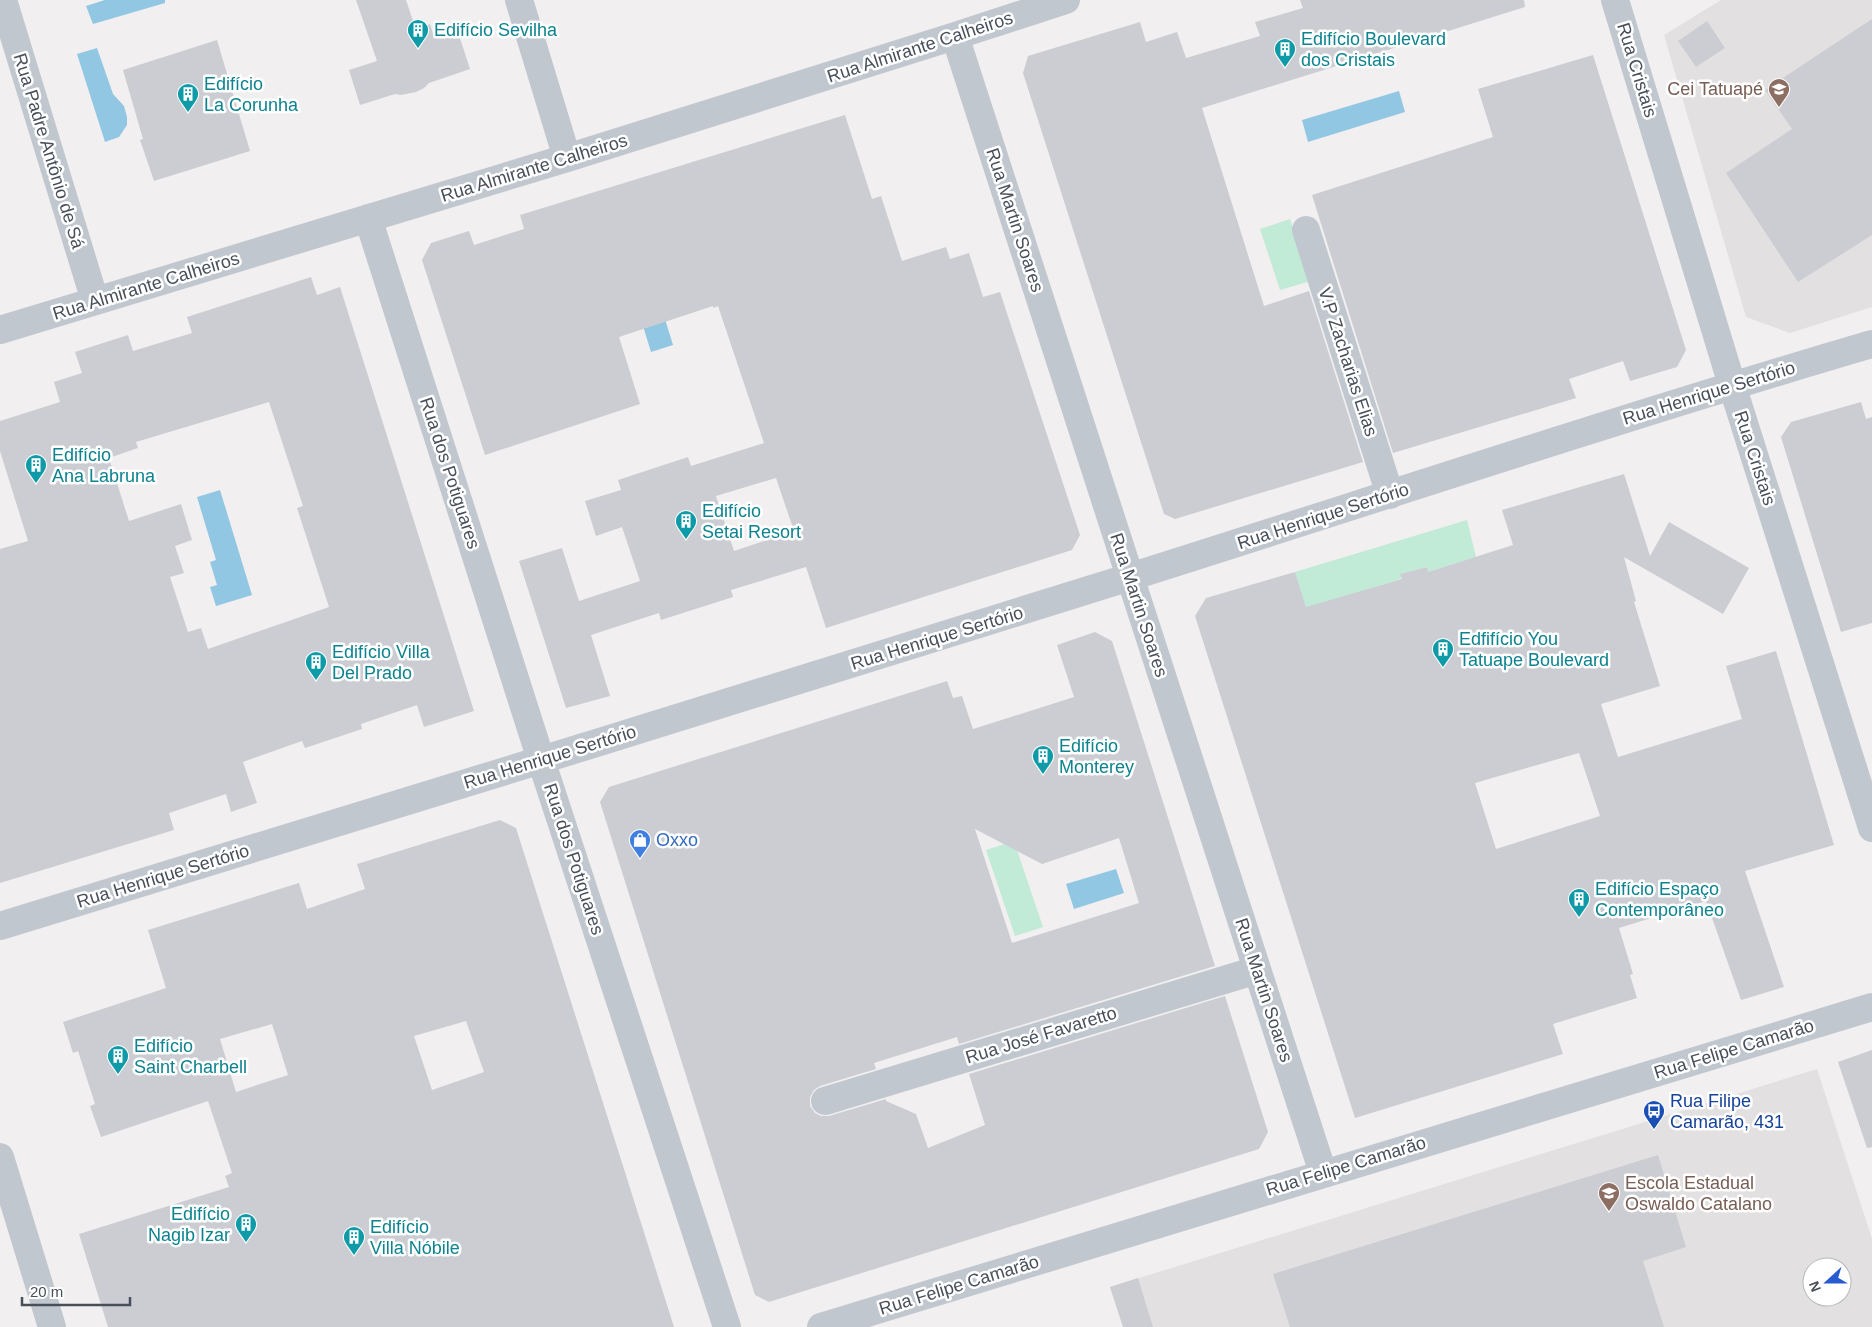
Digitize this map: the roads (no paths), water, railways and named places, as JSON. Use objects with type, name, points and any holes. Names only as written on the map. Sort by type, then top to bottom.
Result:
[{"type":"street","name":"Rua Padre Antônio de Sá","points":[[3,0],[95,301]]},
{"type":"street","points":[[519,0],[567,158]]},
{"type":"street","name":"Rua Cristais","points":[[1615,0],[1732,385],[1872,828]]},
{"type":"street","name":"Rua Almirante Calheiros","points":[[0,330],[567,158],[955,36],[1056,2]]},
{"type":"street","name":"Rua Martin Soares","points":[[955,36],[1323,1174]]},
{"type":"street","name":"Rua dos Potiguares","points":[[368,218],[541,760],[727,1327]]},
{"type":"street","name":"V.P Zacharias Elias","points":[[1306,230],[1390,494]]},
{"type":"street","name":"Rua Henrique Sertório","points":[[0,926],[1130,577],[1732,385],[1872,344]]},
{"type":"street","name":"Rua José Favaretto","points":[[825,1101],[1257,970]]},
{"type":"street","name":"Rua Felipe Camarão","points":[[821,1327],[1872,1007]]},
{"type":"street","points":[[0,1157],[52,1327]]},
{"type":"water","points":[[105,0],[165,0],[165,3],[93,24],[86,6]]},
{"type":"water","points":[[97,48],[113,94],[124,106],[127,117],[127,125],[119,137],[105,142],[77,54]]},
{"type":"water","points":[[1399,91],[1405,112],[1308,142],[1302,120]]},
{"type":"water","points":[[656,290],[673,345],[651,352],[634,297]]},
{"type":"water","points":[[220,490],[252,595],[216,606],[210,587],[217,585],[210,562],[216,560],[197,497]]},
{"type":"water","points":[[1116,869],[1124,893],[1074,909],[1066,884]]},
{"type":"place","name":"Edifício Sevilha","points":[[418,49]]},
{"type":"place","name":"Edifício Boulevard dos Cristais","points":[[1285,68]]},
{"type":"place","name":"Cei Tatuapé","points":[[1779,108]]},
{"type":"place","name":"Edifício La Corunha","points":[[188,113]]},
{"type":"place","name":"Edifício Ana Labruna","points":[[36,484]]},
{"type":"place","name":"Edifício Setai Resort","points":[[686,540]]},
{"type":"place","name":"Edfifício You Tatuape Boulevard","points":[[1443,668]]},
{"type":"place","name":"Edifício Villa Del Prado","points":[[316,681]]},
{"type":"place","name":"Edifício Monterey","points":[[1043,775]]},
{"type":"place","name":"Oxxo","points":[[640,859]]},
{"type":"place","name":"Edifício Espaço Contemporâneo","points":[[1579,918]]},
{"type":"place","name":"Edifício Saint Charbell","points":[[118,1075]]},
{"type":"place","name":"Rua Filipe Camarão, 431","points":[[1654,1130]]},
{"type":"place","name":"Escola Estadual Oswaldo Catalano","points":[[1609,1212]]},
{"type":"place","name":"Edifício Nagib Izar","points":[[246,1243]]},
{"type":"place","name":"Edifício Villa Nóbile","points":[[354,1256]]}]
